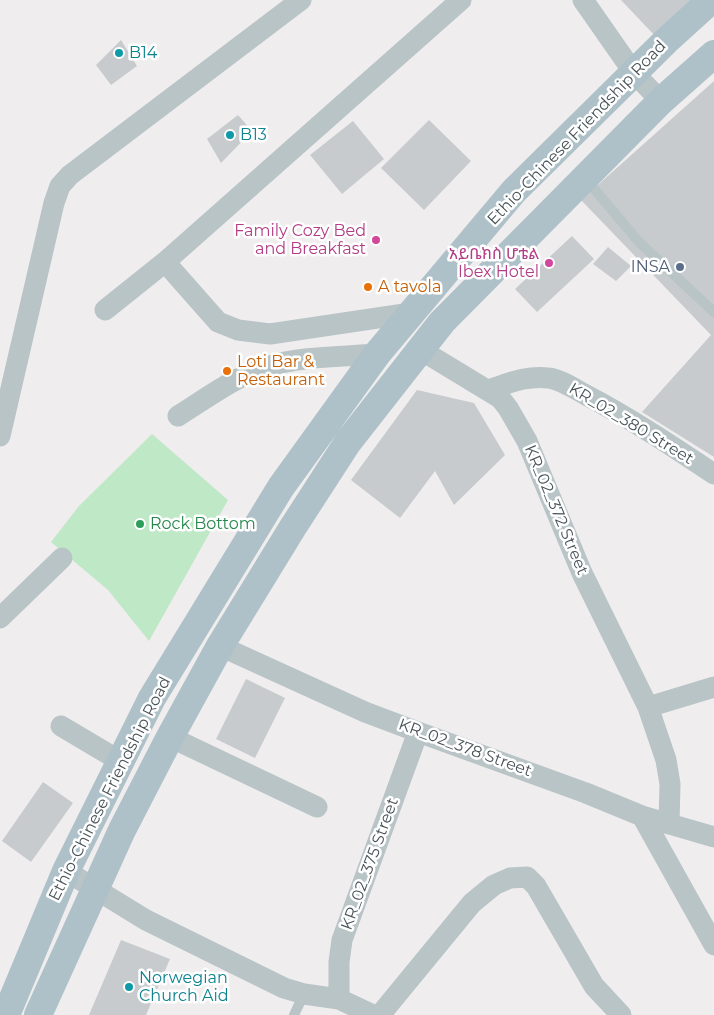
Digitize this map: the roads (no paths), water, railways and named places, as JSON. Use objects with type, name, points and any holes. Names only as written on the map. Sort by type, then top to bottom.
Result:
[{"type":"main road","name":"Ethio-Chinese Friendship Road","points":[[6,1015],[66,871],[152,698],[281,487],[377,354],[514,191],[711,0]]},
{"type":"main road","name":"Ethio-Chinese Friendship Road","points":[[38,1015],[94,887],[170,737],[220,646],[348,442],[442,322],[660,101],[714,54]]},
{"type":"street","points":[[0,436],[54,203],[60,186],[70,175],[301,0]]},
{"type":"street","points":[[105,310],[165,262],[462,0]]},
{"type":"street","points":[[583,0],[634,73],[660,101]]},
{"type":"street","points":[[165,262],[218,322],[238,330],[270,334],[410,313]]},
{"type":"street","name":"KR_02_372 Street","points":[[421,350],[500,398],[508,408],[526,441],[582,573],[648,708],[666,760],[670,784],[669,824]]},
{"type":"street","points":[[178,416],[240,378],[269,366],[298,360],[377,354]]},
{"type":"street","name":"KR_02_380 Street","points":[[488,390],[520,379],[533,377],[550,378],[606,406],[657,436],[714,474]]},
{"type":"street","points":[[0,618],[62,558]]},
{"type":"street","name":"KR_02_378 Street","points":[[220,646],[366,712],[586,793],[642,816],[714,837]]},
{"type":"street","points":[[648,708],[714,686]]},
{"type":"street","points":[[61,726],[120,761]]},
{"type":"street","name":"KR_02_375 Street","points":[[339,999],[338,962],[342,940],[418,732]]},
{"type":"street","points":[[170,737],[317,806]]},
{"type":"street","points":[[642,816],[714,945]]},
{"type":"street","points":[[66,871],[154,924],[284,988],[304,994],[339,999],[373,1015]]},
{"type":"street","points":[[380,1015],[472,903],[494,885],[510,878],[527,877],[536,886],[594,986],[621,1015]]},
{"type":"lane","points":[[585,178],[639,242],[714,312]]},
{"type":"lane","points":[[294,1015],[304,994]]},
{"type":"place","name":"B14","points":[[119,53]]},
{"type":"place","name":"B13","points":[[230,135]]},
{"type":"place","name":"Family Cozy Bed and Breakfast","points":[[376,240]]},
{"type":"place","name":"አይቤክስ ሆቴል Ibex Hotel","points":[[549,263]]},
{"type":"place","name":"INSA","points":[[680,267]]},
{"type":"place","name":"A tavola","points":[[368,287]]},
{"type":"place","name":"Loti Bar & Restaurant","points":[[227,371]]},
{"type":"place","name":"Rock Bottom","points":[[140,524]]},
{"type":"place","name":"Norwegian Church Aid","points":[[129,987]]}]
